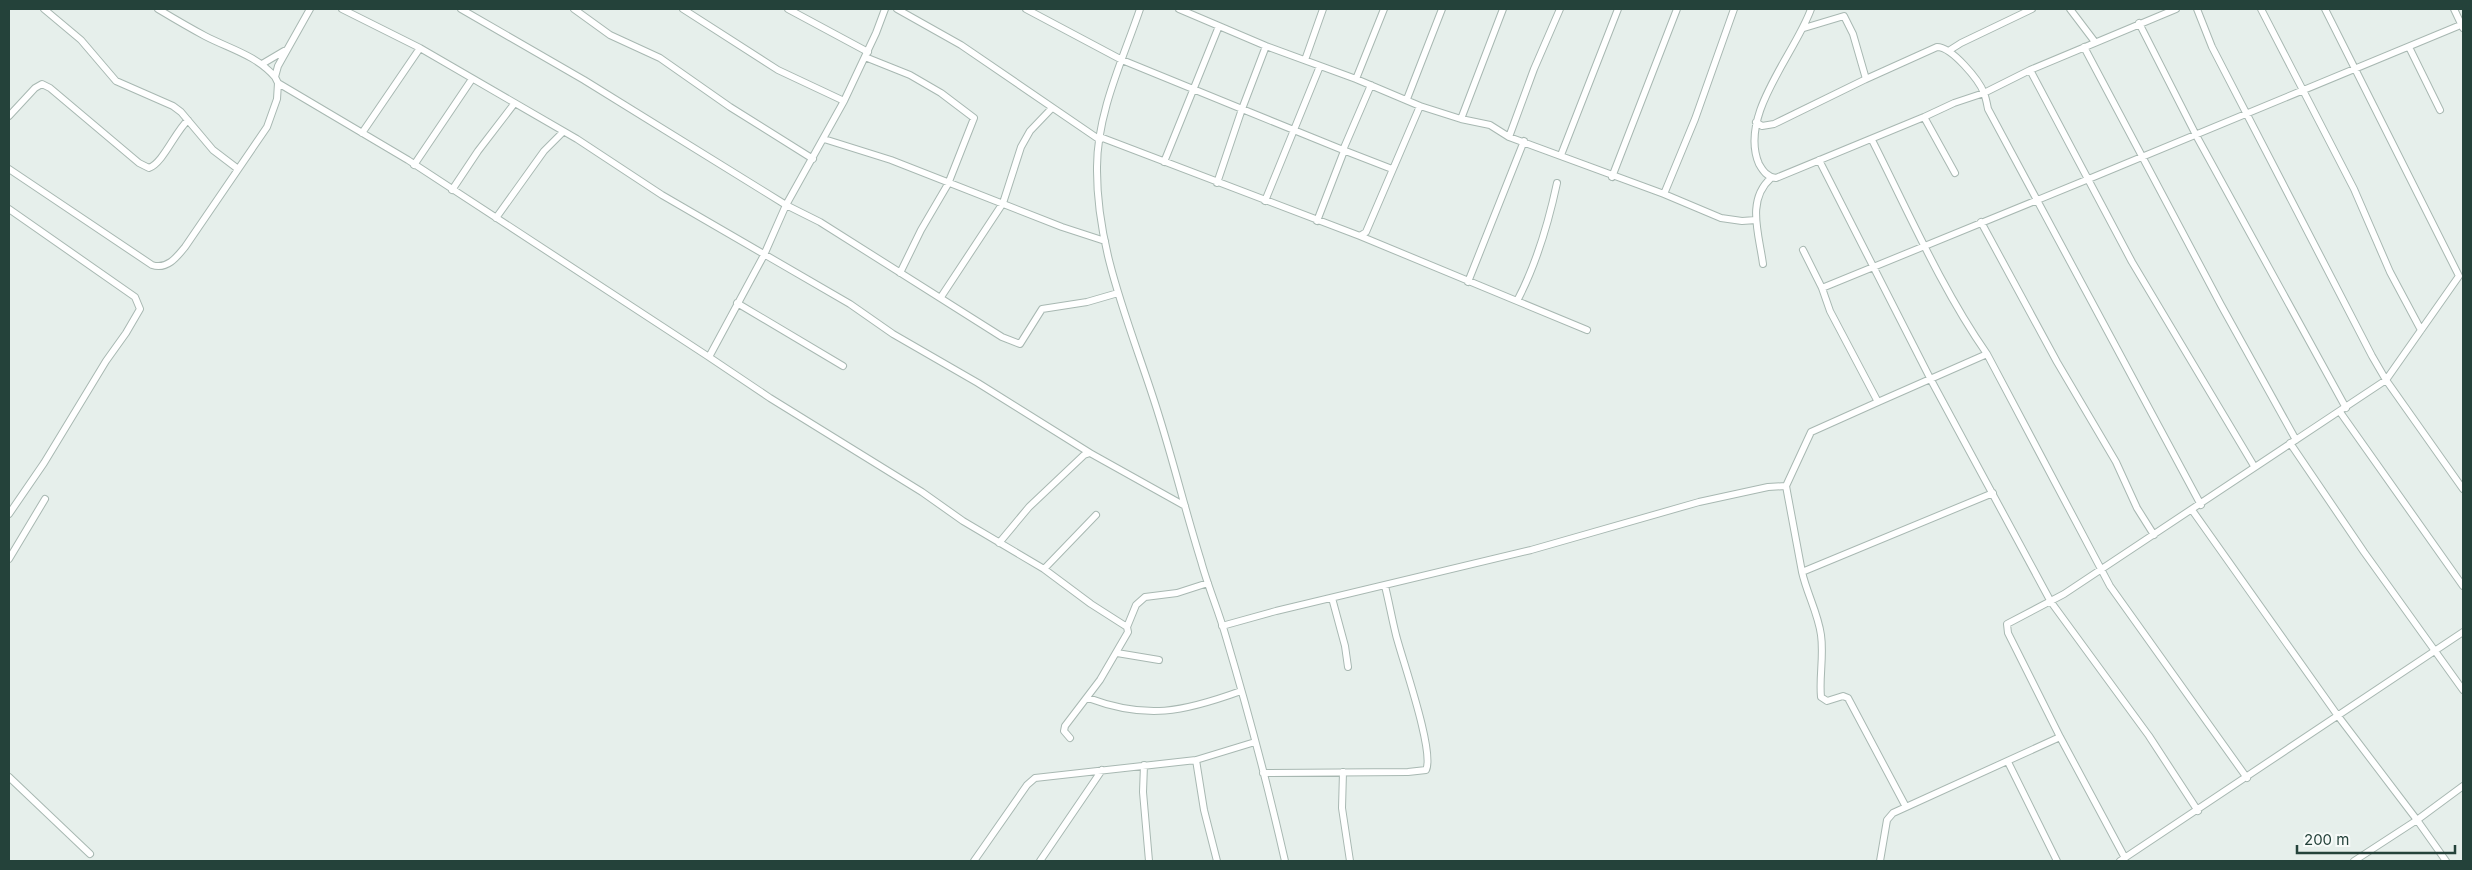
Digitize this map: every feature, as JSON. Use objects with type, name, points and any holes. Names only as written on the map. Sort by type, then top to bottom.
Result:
[{"type":"street","points":[[44,9],[81,40],[116,81],[173,106],[188,120],[219,156],[238,170]]},
{"type":"street","points":[[158,9],[262,64],[276,80],[414,165],[710,357],[732,374],[834,436],[999,543],[1044,569],[1126,627],[1128,632],[1117,653],[1088,698],[1065,726],[1064,731],[1070,738]]},
{"type":"street","points":[[9,169],[134,254],[157,267],[167,264],[178,256],[267,127],[277,99],[276,80],[284,51],[310,9]]},
{"type":"street","points":[[342,9],[420,48],[562,133],[577,139],[647,186],[850,304],[893,334],[978,383],[1090,453],[1185,506]]},
{"type":"street","points":[[461,9],[584,80],[786,204],[820,222],[941,297],[994,333],[1018,344],[1024,341],[1042,308],[1087,302],[1118,293]]},
{"type":"street","points":[[574,9],[610,35],[660,58],[738,112],[813,159]]},
{"type":"street","points":[[683,9],[778,70],[844,101]]},
{"type":"street","points":[[788,9],[867,54],[910,75],[971,114],[973,123],[948,184],[921,230],[900,273]]},
{"type":"street","points":[[710,357],[764,255],[786,204],[844,101],[867,54],[885,9]]},
{"type":"street","points":[[897,9],[961,45],[1100,139],[1360,236],[1587,330]]},
{"type":"street","points":[[1026,9],[1122,60],[1392,169]]},
{"type":"street","points":[[1140,9],[1107,104],[1100,139],[1097,193],[1104,241],[1126,322],[1152,390],[1241,691],[1285,861]]},
{"type":"street","points":[[1180,9],[1266,46],[1356,79],[1420,106],[1461,119],[1490,125],[1509,137],[1561,155],[1612,177],[1664,194],[1721,218],[1742,221],[1756,220]]},
{"type":"street","points":[[1305,60],[1323,9]]},
{"type":"street","points":[[1356,79],[1384,9]]},
{"type":"street","points":[[1407,99],[1442,9]]},
{"type":"street","points":[[1461,119],[1503,9]]},
{"type":"street","points":[[1509,137],[1560,9]]},
{"type":"street","points":[[1561,155],[1618,9]]},
{"type":"street","points":[[1612,177],[1677,9]]},
{"type":"street","points":[[1664,194],[1695,119],[1734,9]]},
{"type":"street","points":[[1771,178],[1763,171],[1756,157],[1756,122],[1764,98],[1804,28],[1811,9]]},
{"type":"street","points":[[1950,50],[2032,9]]},
{"type":"street","points":[[2070,9],[2095,42]]},
{"type":"street","points":[[1762,264],[1756,220],[1760,187],[1771,178],[1776,178],[1872,140],[1954,103],[1984,93],[2030,70],[2139,23],[2176,9]]},
{"type":"street","points":[[2197,9],[2212,47],[2249,114],[2386,380],[2463,489]]},
{"type":"street","points":[[2261,9],[2354,189],[2390,272],[2421,330]]},
{"type":"street","points":[[2325,9],[2354,70],[2458,272],[2457,280],[2386,380],[2343,410],[2254,466],[2201,504],[2102,569],[2051,602],[2009,622],[2006,627],[2122,860],[2198,811],[2463,632]]},
{"type":"street","points":[[1822,288],[1926,247],[2089,177],[2197,136],[2463,25],[2454,9]]},
{"type":"street","points":[[1804,28],[1844,16],[1853,34],[1866,79]]},
{"type":"street","points":[[2139,23],[2343,410],[2463,586]]},
{"type":"street","points":[[1164,162],[1219,26]]},
{"type":"street","points":[[1217,183],[1266,46]]},
{"type":"street","points":[[2409,46],[2440,110]]},
{"type":"street","points":[[1756,122],[1762,126],[1774,124],[1937,47],[1950,50],[1984,93],[1988,109],[2036,200],[2201,504]]},
{"type":"street","points":[[2084,47],[2293,441],[2463,690]]},
{"type":"street","points":[[362,133],[420,48]]},
{"type":"street","points":[[262,64],[284,51]]},
{"type":"street","points":[[1264,201],[1320,66]]},
{"type":"street","points":[[2030,70],[2089,177],[2132,262],[2254,466]]},
{"type":"street","points":[[414,165],[472,79]]},
{"type":"street","points":[[9,116],[35,88],[42,84],[50,88],[139,164],[149,168],[156,164],[176,133],[188,120]]},
{"type":"street","points":[[1317,221],[1371,85]]},
{"type":"street","points":[[452,190],[487,138],[514,104]]},
{"type":"street","points":[[1360,236],[1366,232],[1420,106]]},
{"type":"street","points":[[941,297],[1003,204],[1020,147],[1030,131],[1052,108]]},
{"type":"street","points":[[1924,117],[1955,173]]},
{"type":"street","points":[[496,218],[544,151],[562,133]]},
{"type":"street","points":[[824,139],[891,160],[948,184],[1104,241]]},
{"type":"street","points":[[1872,140],[1926,247],[1972,333],[1987,354],[2110,586],[2247,778]]},
{"type":"street","points":[[1468,282],[1524,141]]},
{"type":"street","points":[[1819,160],[1930,380],[2051,602],[2149,736],[2198,811]]},
{"type":"street","points":[[1517,301],[1529,279],[1546,234],[1557,183]]},
{"type":"street","points":[[9,209],[135,297],[140,309],[44,463],[9,514]]},
{"type":"street","points":[[1981,222],[2057,362],[2116,462],[2137,508],[2154,535]]},
{"type":"street","points":[[1803,250],[1822,288],[1830,311],[1878,402]]},
{"type":"street","points":[[738,303],[843,366]]},
{"type":"street","points":[[1906,807],[1848,698],[1843,696],[1827,701],[1821,697],[1821,635],[1818,616],[1807,593],[1786,486],[1812,432],[1987,354]]},
{"type":"street","points":[[999,543],[1029,507],[1084,455],[1090,453]]},
{"type":"street","points":[[1222,626],[1531,550],[1699,502],[1768,487],[1786,486]]},
{"type":"street","points":[[1802,572],[1993,493]]},
{"type":"street","points":[[9,559],[45,500]]},
{"type":"street","points":[[2192,510],[2338,716],[2446,861]]},
{"type":"street","points":[[1044,569],[1096,515]]},
{"type":"street","points":[[1126,627],[1136,605],[1145,597],[1176,592],[1208,583]]},
{"type":"street","points":[[1263,772],[1408,772],[1422,771],[1428,767],[1424,734],[1396,635],[1385,586]]},
{"type":"street","points":[[1332,598],[1345,646],[1348,667]]},
{"type":"street","points":[[1117,653],[1159,660]]},
{"type":"street","points":[[1088,698],[1111,706],[1146,713],[1210,702],[1241,691]]},
{"type":"street","points":[[1880,861],[1887,820],[1893,813],[2060,737]]},
{"type":"street","points":[[974,861],[1027,785],[1035,778],[1059,777],[1102,770],[1196,760],[1255,742]]},
{"type":"street","points":[[1196,760],[1204,810],[1217,861]]},
{"type":"street","points":[[2008,762],[2057,861]]},
{"type":"street","points":[[1144,765],[1143,792],[1149,861]]},
{"type":"street","points":[[1040,861],[1102,770]]},
{"type":"street","points":[[1343,772],[1342,808],[1350,861]]},
{"type":"street","points":[[9,777],[90,854]]},
{"type":"street","points":[[2354,861],[2417,820],[2463,786]]}]
